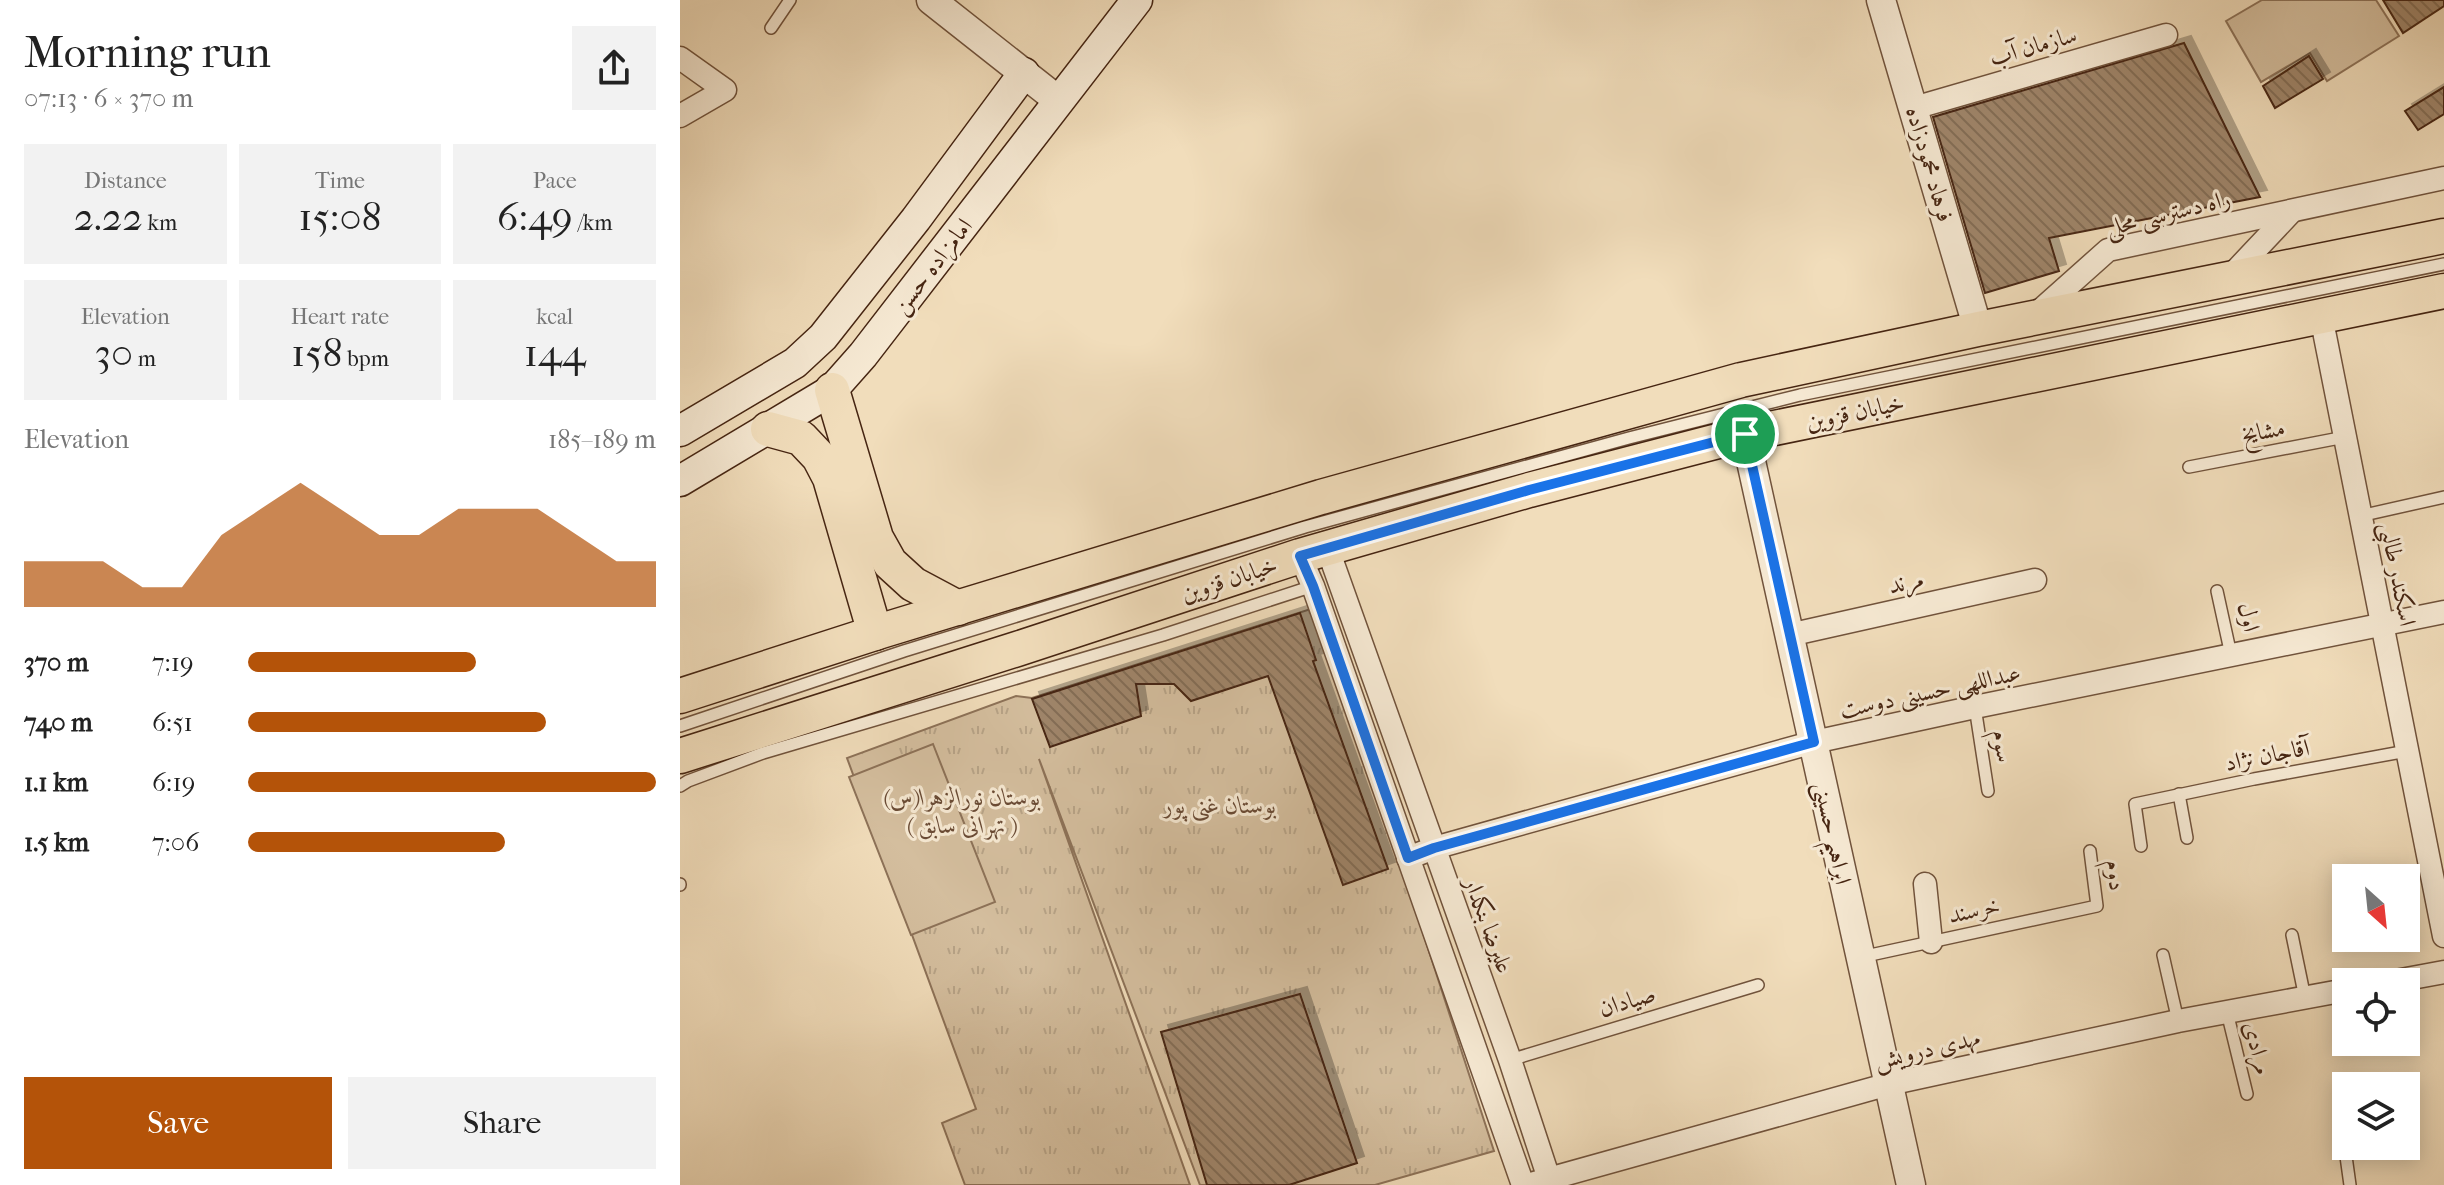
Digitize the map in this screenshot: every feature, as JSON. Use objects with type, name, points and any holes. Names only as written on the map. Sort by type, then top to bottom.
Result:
[{"type":"main road","name":"امامزاده حسن","points":[[680,481],[832,390],[863,355],[1137,0]]},
{"type":"main road","name":"امامزاده حسن","points":[[680,431],[795,363],[823,337],[916,219],[1024,73]]},
{"type":"main road","points":[[680,696],[1321,497],[1741,380],[2031,318],[2444,236]]},
{"type":"main road","name":"خیابان قزوین","points":[[680,756],[1017,649],[1313,563],[1529,490],[1745,434],[2444,291]]},
{"type":"main road","points":[[832,390],[876,538],[890,563],[913,584],[958,608]]},
{"type":"main road","points":[[768,429],[801,438],[819,457],[830,478],[875,633]]},
{"type":"street","points":[[931,0],[1059,101]]},
{"type":"street","name":"فرهاد محمودزاده","points":[[1881,0],[1978,329]]},
{"type":"street","name":"سازمان آب","points":[[1914,108],[2166,35]]},
{"type":"street","points":[[680,58],[725,90],[680,116]]},
{"type":"street","name":"راه دسترسی محلی","points":[[2031,318],[2108,250],[2444,178]]},
{"type":"street","points":[[2226,280],[2292,211]]},
{"type":"street","name":"اسکندر طالبی","points":[[2321,316],[2407,751],[2430,842],[2444,936]]},
{"type":"street","name":"ابراهیم حسینی","points":[[1745,434],[1911,1185]]},
{"type":"street","points":[[1313,563],[1408,858],[1525,1185]]},
{"type":"street","name":"علیرضا بنکدار","points":[[1313,563],[1434,848],[1550,1182]]},
{"type":"street","name":"مرند","points":[[1789,635],[2035,580]]},
{"type":"street","name":"عبداللهی حسینی دوست","points":[[1408,858],[1434,848],[1814,742],[2444,612]]},
{"type":"street","points":[[1925,884],[1931,942]]},
{"type":"street","points":[[2420,976],[2444,972]]},
{"type":"street","name":"مهدی درویش","points":[[1525,1185],[1550,1182],[1889,1084],[2178,1021],[2332,993]]},
{"type":"lane","points":[[771,28],[790,0]]},
{"type":"lane","points":[[680,726],[904,651],[1305,527],[1629,438],[1800,395],[2444,264]]},
{"type":"lane","name":"مشایخ","points":[[2189,467],[2345,437]]},
{"type":"lane","points":[[2360,516],[2444,497]]},
{"type":"lane","points":[[680,786],[763,753],[1163,635],[1313,563]]},
{"type":"lane","name":"اول","points":[[2217,591],[2231,655]]},
{"type":"lane","name":"سوم","points":[[1975,707],[1988,791]]},
{"type":"lane","name":"آقاجان نژاد","points":[[2141,846],[2135,804],[2407,751]]},
{"type":"lane","points":[[2179,794],[2187,838]]},
{"type":"lane","name":"دوم","points":[[2090,851],[2097,906]]},
{"type":"lane","name":"خرسند","points":[[1861,957],[2097,906]]},
{"type":"lane","points":[[2292,935],[2305,998]]},
{"type":"lane","points":[[2163,955],[2178,1021]]},
{"type":"lane","name":"صیادان","points":[[1510,1060],[1758,985]]},
{"type":"lane","name":"مرادی","points":[[2227,1012],[2247,1094]]},
{"type":"lane","points":[[2347,1160],[2350,1185]]},
{"type":"green space","points":[[2262,0],[2376,0],[2399,36],[2327,81],[2310,53],[2261,82],[2226,21]]},
{"type":"green space","name":"بوستان غنی پور","points":[[1317,607],[1494,1151],[1375,1185],[1200,1185],[1039,759],[1190,1185],[965,1185],[942,1123],[976,1109],[847,758],[1016,696],[1032,698]]},
{"type":"green space","points":[[933,744],[995,902],[911,935],[849,777]]},
{"type":"building","points":[[2383,0],[2444,0],[2444,6],[2403,33]]},
{"type":"building","points":[[2184,43],[2260,197],[2049,238],[2059,271],[1985,293],[1933,117]]},
{"type":"building","points":[[2309,56],[2323,79],[2275,108],[2263,86]]},
{"type":"building","points":[[2444,87],[2444,114],[2418,130],[2405,111]]},
{"type":"building","points":[[1300,613],[1316,660],[1313,661],[1388,869],[1343,885],[1268,676],[1191,701],[1174,684],[1136,684],[1141,716],[1050,747],[1032,699]]},
{"type":"building","points":[[1300,994],[1357,1163],[1289,1185],[1207,1185],[1161,1032]]},
{"type":"route","points":[[1745,434],[1814,742],[1434,848],[1408,858],[1300,556],[1529,490],[1745,434]]},
{"type":"park label","name":"بوستان نورالزهرا(س) ( تهرانی سابق )","points":[[962,811]]}]
